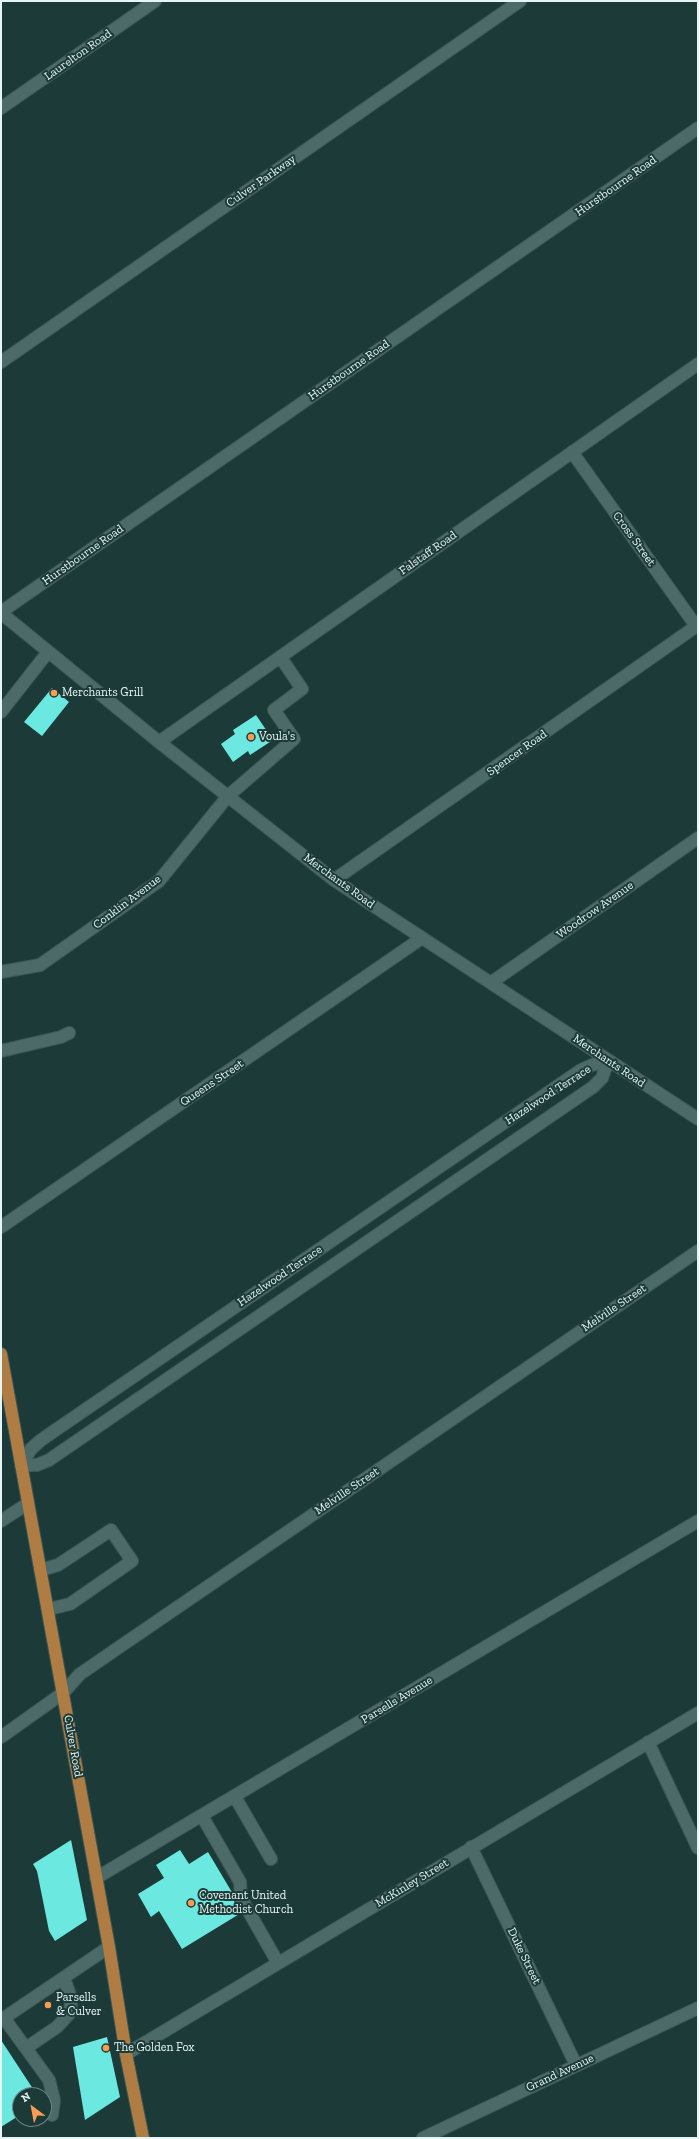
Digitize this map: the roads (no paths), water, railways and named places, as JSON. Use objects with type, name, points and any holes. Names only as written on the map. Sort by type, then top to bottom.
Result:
[{"type":"main road","name":"Culver Road","points":[[1,1354],[27,1504],[41,1570],[109,1947],[126,2054],[143,2138]]},
{"type":"street","name":"Laurelton Road","points":[[1,108],[155,1]]},
{"type":"street","name":"Culver Parkway","points":[[1,362],[520,1]]},
{"type":"street","name":"Hurstbourne Road","points":[[2,615],[698,128]]},
{"type":"street","name":"Falstaff Road","points":[[159,742],[281,658],[698,364]]},
{"type":"street","name":"Cross Street","points":[[572,452],[697,626]]},
{"type":"street","name":"Merchants Road","points":[[2,615],[159,742],[334,880],[492,982],[608,1061],[696,1116]]},
{"type":"street","name":"Spencer Road","points":[[334,880],[697,626]]},
{"type":"street","points":[[1,712],[48,652]]},
{"type":"street","name":"Conklin Avenue","points":[[1,972],[40,965],[159,880],[228,796],[294,739],[274,710],[302,689],[281,658]]},
{"type":"street","name":"Woodrow Avenue","points":[[492,982],[698,838]]},
{"type":"street","name":"Queens Street","points":[[1,1227],[422,938]]},
{"type":"street","points":[[1,1051],[52,1040],[69,1033]]},
{"type":"street","name":"Hazelwood Terrace","points":[[21,1465],[31,1449],[42,1440],[581,1070],[592,1065],[608,1061]]},
{"type":"street","name":"Hazelwood Terrace","points":[[21,1465],[37,1465],[49,1460],[345,1257],[593,1086],[602,1078],[608,1061]]},
{"type":"street","points":[[333,1240],[345,1257]]},
{"type":"street","name":"Melville Street","points":[[1,1737],[63,1694],[80,1674],[698,1251]]},
{"type":"street","points":[[1,1521],[27,1504]]},
{"type":"street","name":"Parsells Avenue","points":[[96,1878],[235,1797],[698,1521]]},
{"type":"street","points":[[41,1570],[58,1565],[110,1530],[132,1561],[70,1604],[48,1609]]},
{"type":"street","name":"McKinley Street","points":[[126,2054],[698,1713]]},
{"type":"street","points":[[648,1742],[698,1848]]},
{"type":"street","points":[[235,1797],[270,1859]]},
{"type":"street","points":[[202,1816],[240,1882],[241,1898],[278,1963]]},
{"type":"street","name":"Duke Street","points":[[472,1847],[576,2065]]},
{"type":"street","points":[[50,2087],[48,2080],[26,2048],[2,2019],[109,1947]]},
{"type":"street","points":[[26,2048],[57,2027],[69,2014],[71,2006],[70,1995],[64,1978]]},
{"type":"street","name":"Grand Avenue","points":[[423,2138],[698,2008]]},
{"type":"street","points":[[52,2093],[54,2100],[52,2116]]},
{"type":"place","name":"Merchants Grill","points":[[54,693]]},
{"type":"place","name":"Voula's","points":[[251,737]]},
{"type":"place","name":"Covenant United Methodist Church","points":[[191,1903]]},
{"type":"place","name":"Parsells & Culver","points":[[48,2005]]},
{"type":"place","name":"The Golden Fox","points":[[106,2048]]}]
